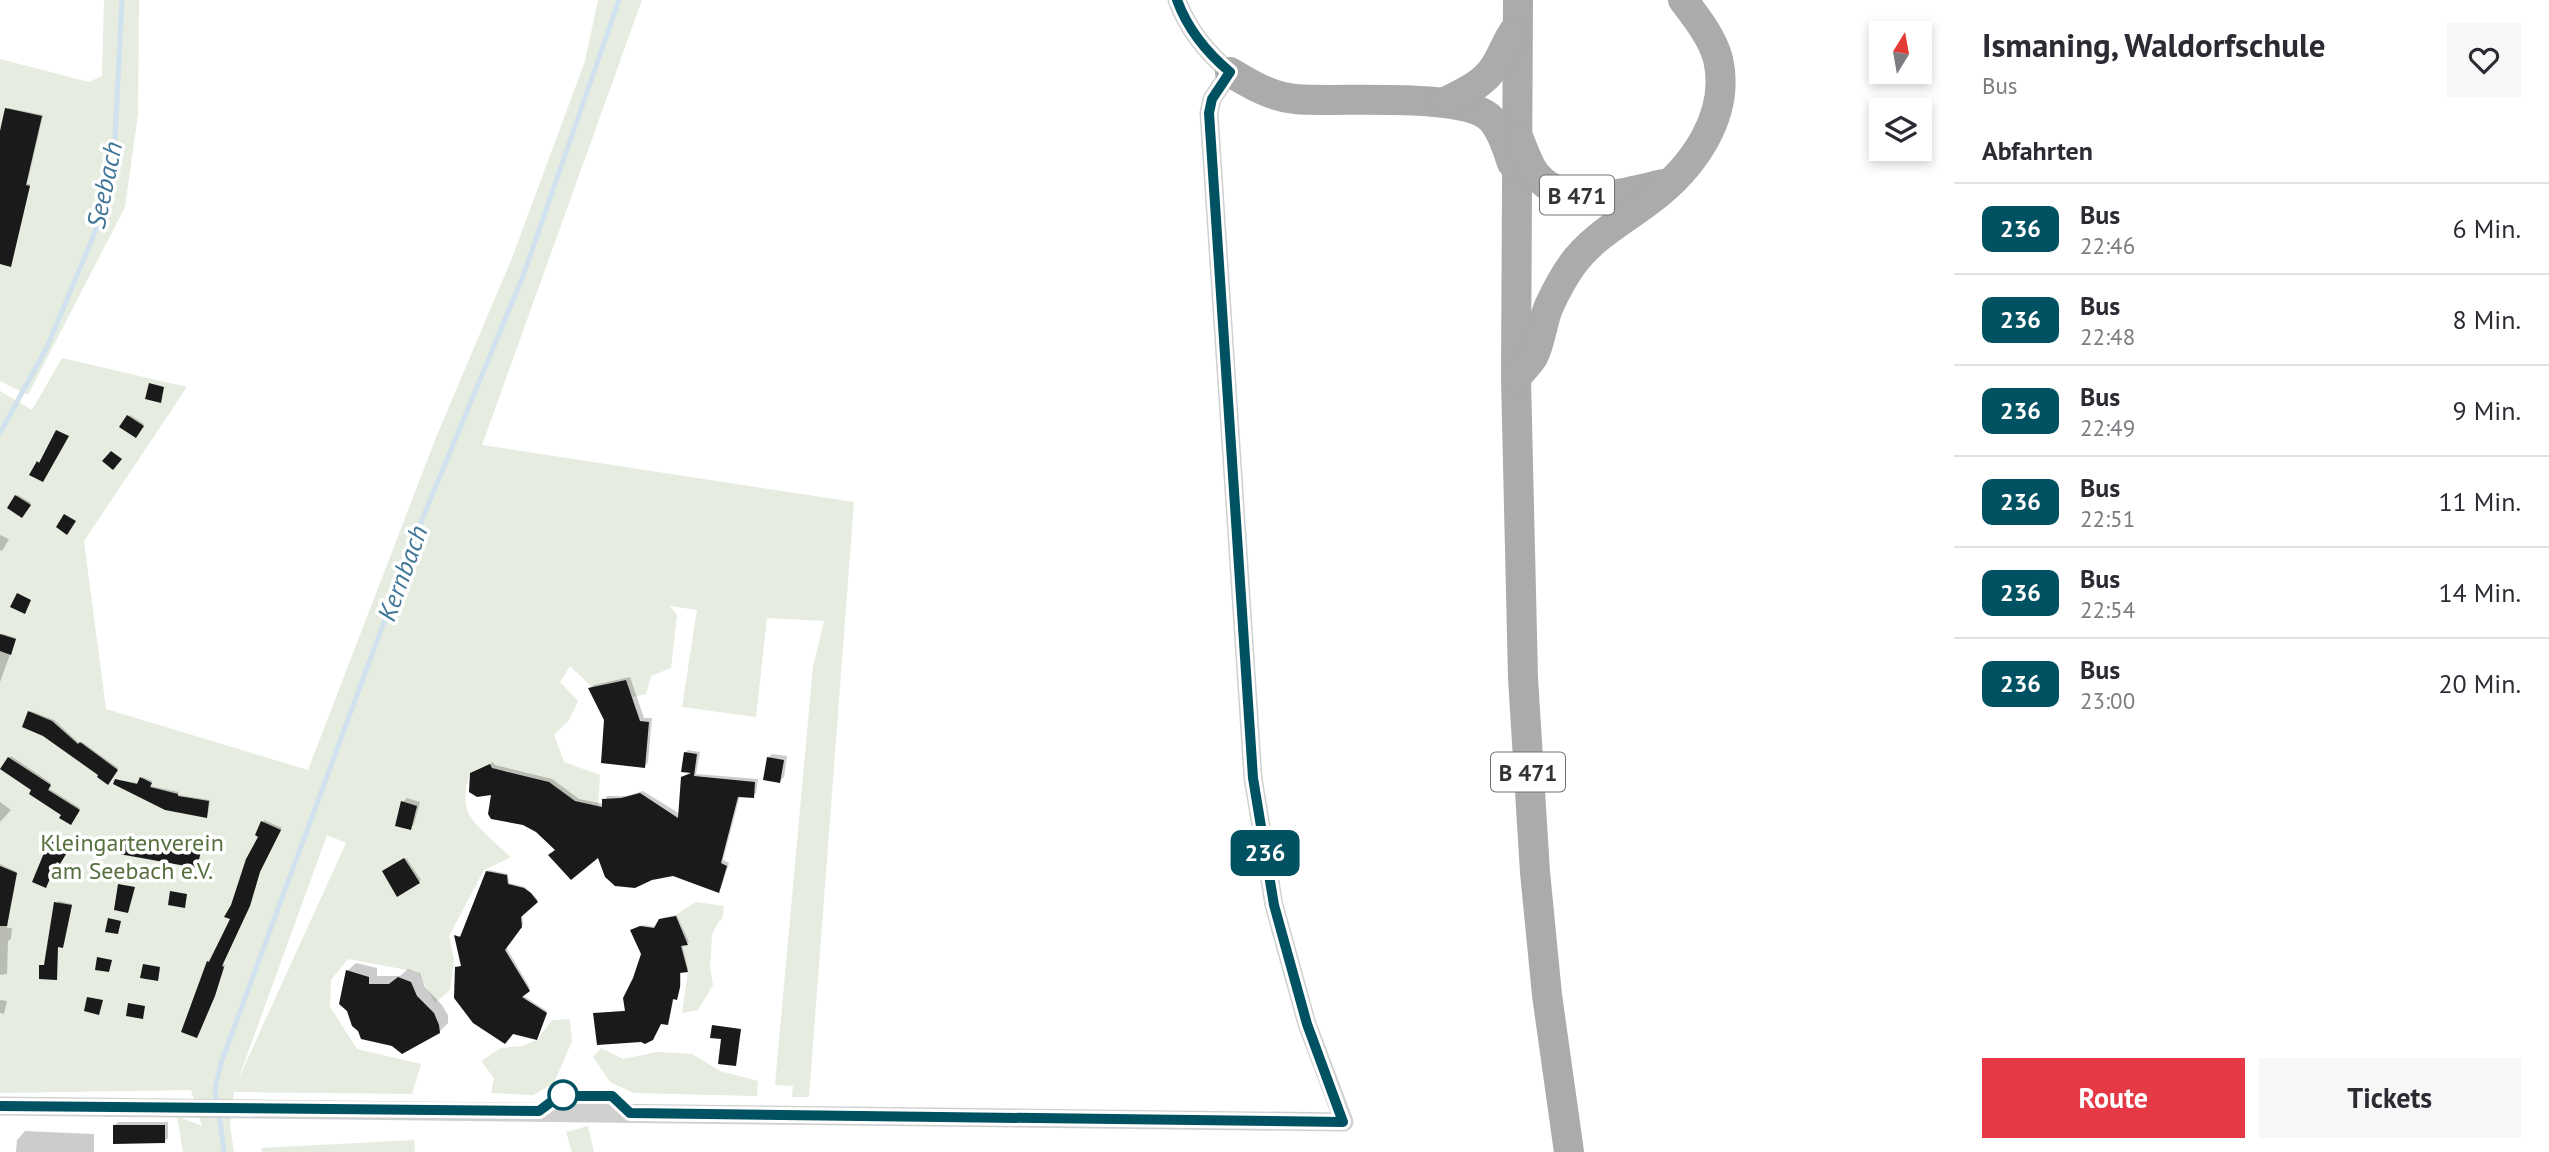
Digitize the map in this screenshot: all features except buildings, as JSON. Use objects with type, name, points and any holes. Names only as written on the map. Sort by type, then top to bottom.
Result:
[{"type":"main road","points":[[1670,182],[1685,168],[1705,140],[1720,94],[1718,59],[1701,23],[1682,0]]},
{"type":"main road","name":"B 471","points":[[1445,102],[1485,79],[1496,65],[1517,14]]},
{"type":"main road","name":"B 471","points":[[1517,14],[1516,378],[1523,678],[1530,814],[1547,995],[1569,1152]]},
{"type":"main road","points":[[1230,72],[1255,87],[1293,99],[1445,102]]},
{"type":"main road","name":"B 471","points":[[1445,102],[1473,108],[1491,117],[1501,134],[1516,173]]},
{"type":"main road","name":"B 471","points":[[1516,133],[1533,171],[1558,193],[1608,195],[1670,182]]},
{"type":"main road","name":"B 471","points":[[1516,378],[1533,356],[1549,305],[1573,264],[1612,226],[1652,199],[1670,182]]},
{"type":"street","points":[[0,1106],[1343,1122],[1307,1024],[1274,905],[1253,778],[1209,113],[1212,99],[1230,72],[1210,55],[1192,32],[1177,0]]},
{"type":"green space","points":[[104,0],[139,0],[138,114],[125,207],[28,395],[0,381],[0,59],[89,82],[102,76]]},
{"type":"green space","name":"Kleingartenverein am Seebach e.V.","points":[[598,0],[642,0],[482,445],[854,502],[809,1097],[792,1097],[793,1086],[775,1085],[813,667],[824,621],[767,618],[756,717],[682,707],[697,610],[670,606],[677,615],[671,668],[651,676],[646,694],[632,697],[626,680],[592,687],[570,666],[560,682],[578,701],[569,720],[554,735],[564,762],[600,775],[598,806],[575,801],[549,782],[504,770],[499,782],[490,764],[470,773],[466,792],[468,812],[481,830],[511,857],[484,870],[449,936],[454,960],[450,990],[435,1003],[418,972],[348,959],[331,980],[330,1007],[357,1049],[421,1064],[412,1094],[234,1092],[230,1126],[234,1152],[183,1152],[177,1116],[202,1126],[191,1090],[0,1093],[0,391],[32,410],[62,358],[187,387],[84,541],[106,709],[308,770],[437,435],[512,258],[585,61]],"holes":[[[327,835],[346,843],[238,1080]]]},
{"type":"green space","points":[[696,902],[724,906],[722,919],[712,935],[710,967],[713,985],[698,1010],[682,1013],[688,972],[681,946],[688,944],[677,914]]},
{"type":"green space","points":[[570,1019],[572,1041],[554,1083],[533,1095],[491,1093],[494,1078],[481,1061],[501,1048],[522,1046],[537,1040],[552,1020]]},
{"type":"green space","points":[[601,1048],[623,1059],[657,1052],[692,1054],[720,1071],[758,1081],[757,1096],[634,1093],[610,1082],[593,1057]]},
{"type":"green space","points":[[588,1126],[594,1152],[572,1152],[566,1132]]},
{"type":"green space","points":[[414,1140],[415,1152],[262,1152],[261,1148]]},
{"type":"waterway","name":"Seebach","points":[[0,433],[47,347],[103,213],[100,184],[115,139],[122,0]]},
{"type":"waterway","name":"Kernbach","points":[[217,1104],[215,1089],[221,1063],[421,522],[523,276],[619,0]]},
{"type":"waterway","name":"Kernbach","points":[[219,1113],[224,1152]]},
{"type":"bus line","name":"236","points":[[0,1106],[539,1111],[559,1096],[612,1096],[630,1113],[1343,1122],[1307,1024],[1274,905],[1253,778],[1209,113],[1212,99],[1230,72],[1210,55],[1192,32],[1177,0]]}]
